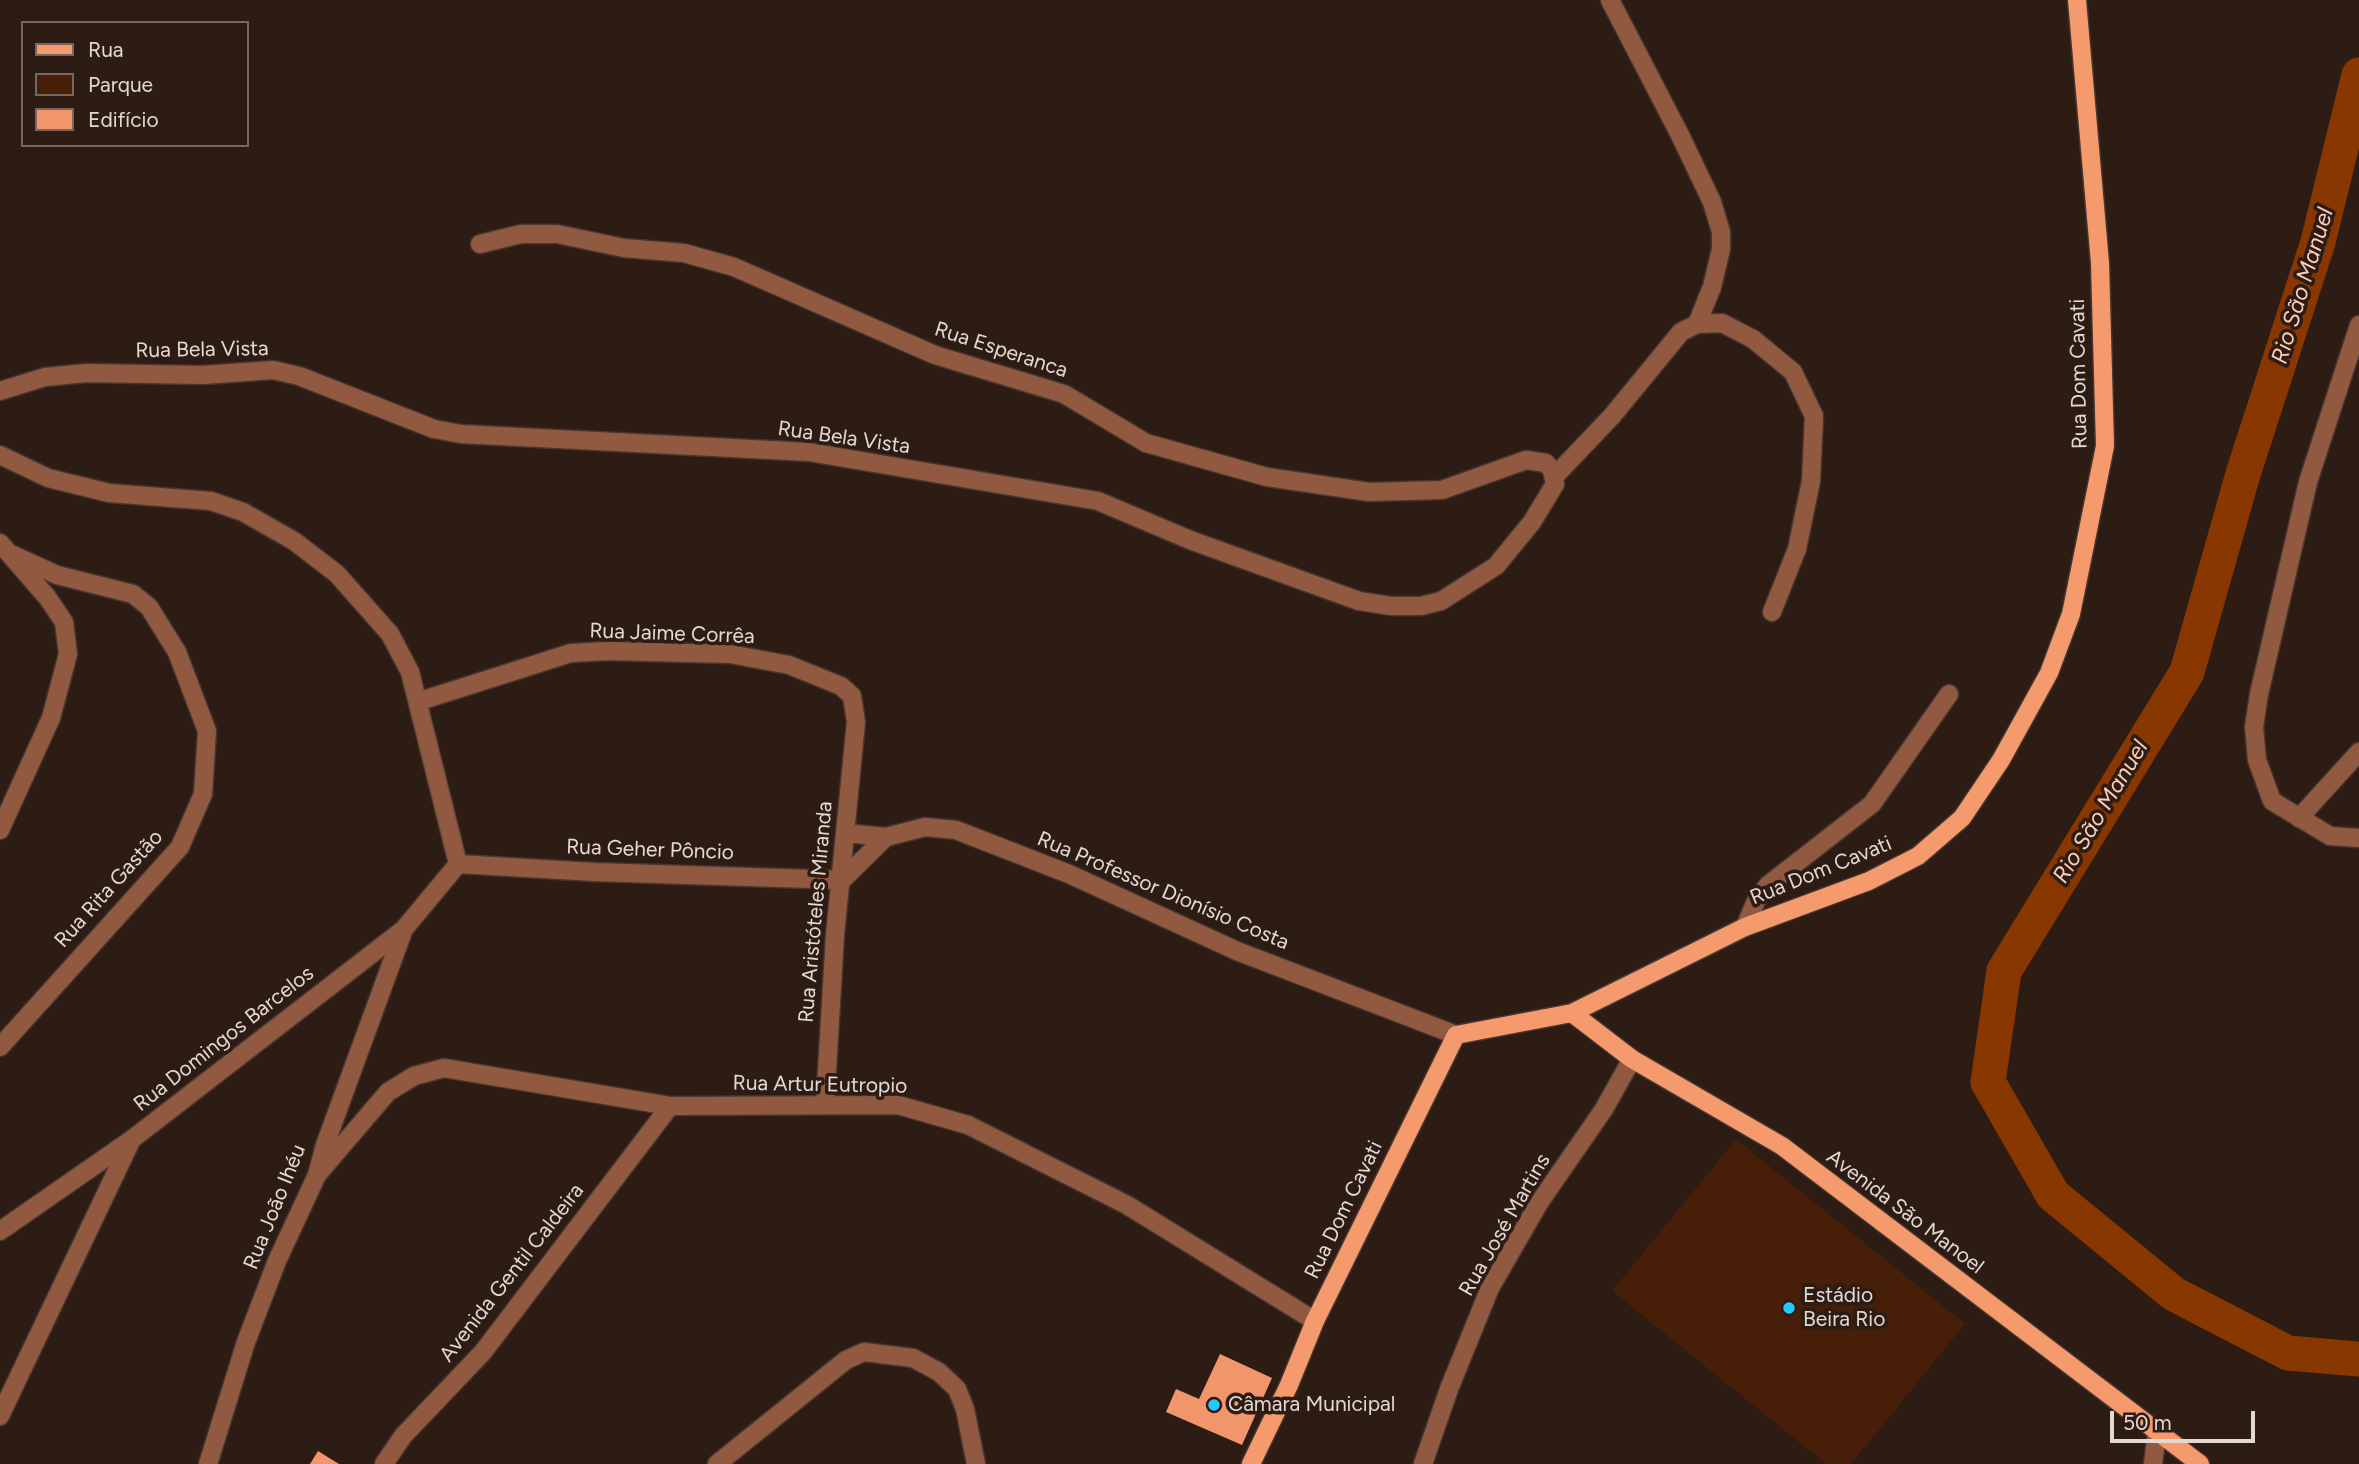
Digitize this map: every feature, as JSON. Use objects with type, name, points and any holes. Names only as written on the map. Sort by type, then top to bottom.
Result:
[{"type":"main road","name":"Rua Dom Cavati","points":[[1251,1464],[1289,1385],[1315,1321],[1456,1035],[1572,1013],[1745,927],[1869,881],[1918,856],[1962,818],[2001,760],[2049,673],[2071,614],[2105,446],[2100,263],[2077,0]]},
{"type":"main road","name":"Avenida São Manoel","points":[[1572,1013],[1632,1059],[1782,1146],[2200,1464]]},
{"type":"street","points":[[1610,0],[1680,135],[1712,202],[1721,232],[1721,249],[1712,288],[1698,324],[1722,323],[1753,339],[1793,372],[1814,416],[1808,495],[1797,549],[1772,612]]},
{"type":"street","name":"Rua Esperanca","points":[[480,244],[521,234],[557,234],[624,248],[684,253],[734,267],[935,355],[1064,394],[1146,443],[1267,477],[1369,492],[1442,490],[1468,483],[1526,460],[1550,470]]},
{"type":"street","name":"Rua Bela Vista","points":[[0,391],[45,377],[87,373],[203,375],[273,370],[299,376],[434,429],[461,433],[809,452],[1098,501],[1190,540],[1359,601],[1391,606],[1421,606],[1441,601],[1496,566],[1553,492],[1550,470],[1612,415],[1659,355],[1681,332],[1698,324]]},
{"type":"street","points":[[2359,325],[2308,482],[2255,711],[2254,744],[2272,801],[2330,836],[2359,838]]},
{"type":"street","points":[[0,456],[48,478],[109,493],[211,501],[243,512],[295,541],[337,574],[390,634],[410,672],[420,701],[458,864]]},
{"type":"street","points":[[0,830],[51,718],[68,654],[64,622],[6,549]]},
{"type":"street","name":"Rua Rita Gastão","points":[[0,1047],[180,847],[203,794],[207,731],[177,652],[149,607],[133,594],[57,575],[6,549]]},
{"type":"street","name":"Rua Jaime Corrêa","points":[[420,701],[571,653],[730,654],[789,665],[841,686],[852,696],[856,722]]},
{"type":"street","points":[[1745,927],[1756,901],[1768,885],[1872,804],[1949,695]]},
{"type":"street","name":"Rua Aristóteles Miranda","points":[[825,1105],[856,722]]},
{"type":"street","points":[[2299,818],[2359,752]]},
{"type":"street","name":"Rua Professor Dionísio Costa","points":[[845,833],[886,837],[925,827],[956,830],[981,838],[1237,951],[1456,1035]]},
{"type":"street","points":[[842,880],[886,837]]},
{"type":"street","name":"Rua Geher Pôncio","points":[[458,864],[594,872],[842,880]]},
{"type":"street","name":"Rua Domingos Barcelos","points":[[0,1231],[131,1140],[404,929],[458,864]]},
{"type":"street","name":"Rua João Ihéu","points":[[208,1464],[246,1342],[277,1261],[317,1175],[325,1145],[404,929]]},
{"type":"street","name":"Rua José Martins","points":[[1423,1464],[1490,1288],[1539,1203],[1604,1109],[1632,1059]]},
{"type":"street","name":"Rua Artur Eutropio","points":[[317,1175],[388,1092],[414,1076],[444,1068],[670,1106],[898,1105],[968,1125],[1127,1205],[1315,1321]]},
{"type":"street","name":"Avenida Gentil Caldeira","points":[[384,1464],[403,1436],[483,1352],[670,1106]]},
{"type":"street","points":[[0,1416],[131,1140]]},
{"type":"street","points":[[717,1464],[846,1360],[864,1352],[913,1358],[939,1372],[957,1389],[965,1409],[976,1464]]},
{"type":"street","points":[[2153,1464],[2157,1433]]},
{"type":"green space","name":"Estádio Beira Rio","points":[[1736,1139],[1965,1324],[1851,1464],[1826,1464],[1612,1291]]},
{"type":"building","name":"Câmara Municipal","points":[[1220,1354],[1272,1378],[1242,1445],[1166,1412],[1176,1389],[1199,1399]]},
{"type":"building","points":[[318,1451],[339,1464],[310,1464]]},
{"type":"waterway","name":"Rio São Manuel","points":[[2359,75],[2318,242],[2243,474],[2187,672],[2004,971],[1988,1082],[2053,1195],[2174,1294],[2288,1353],[2359,1359]]},
{"type":"place","name":"Estádio Beira Rio","points":[[1789,1308]]},
{"type":"place","name":"Câmara Municipal","points":[[1214,1405]]}]
